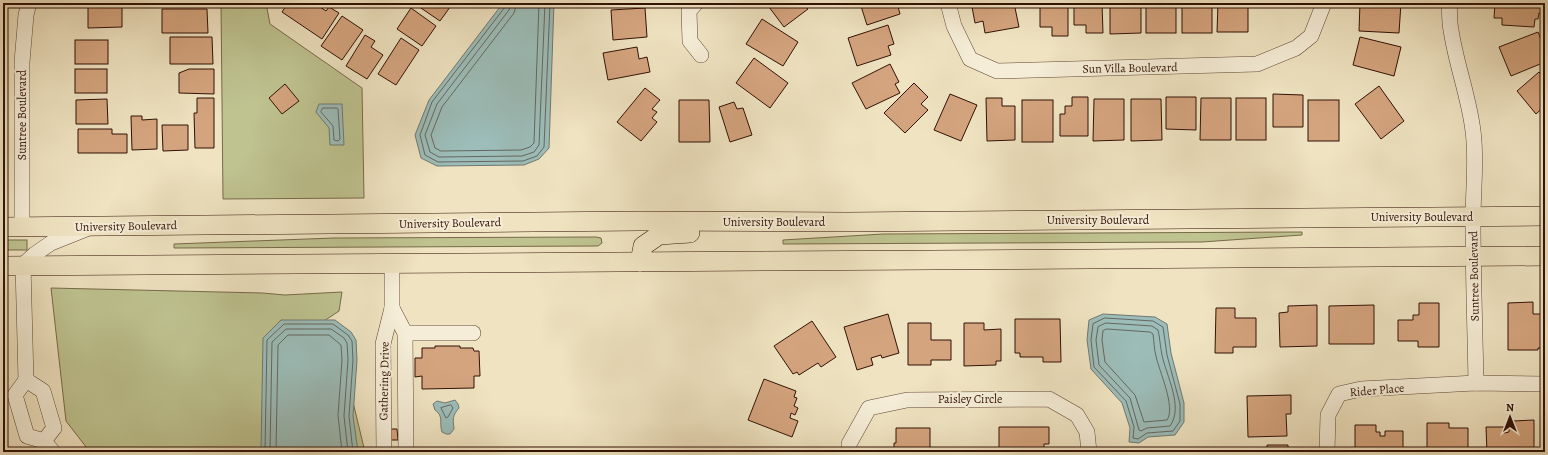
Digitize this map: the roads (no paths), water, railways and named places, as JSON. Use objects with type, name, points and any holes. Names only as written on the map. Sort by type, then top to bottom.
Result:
[{"type":"main road","name":"University Boulevard","points":[[3,227],[639,221],[847,222],[1545,216]]},
{"type":"main road","points":[[640,262],[643,246],[659,235],[847,222]]},
{"type":"main road","points":[[3,266],[1545,256]]},
{"type":"street","name":"Suntree Boulevard","points":[[22,227],[22,62],[26,15],[29,3]]},
{"type":"street","points":[[696,3],[689,11],[690,41],[701,55]]},
{"type":"street","name":"Sun Villa Boulevard","points":[[948,3],[954,26],[970,59],[997,71],[1257,64],[1296,48],[1311,36],[1324,3]]},
{"type":"street","name":"Suntree Boulevard","points":[[1449,3],[1450,29],[1455,55],[1469,106],[1473,132],[1473,256],[1476,383]]},
{"type":"street","points":[[26,380],[43,391],[54,428],[49,446],[27,436],[15,395],[26,380],[23,265],[35,254],[51,243],[93,226]]},
{"type":"street","name":"Gathering Drive","points":[[384,452],[383,344],[392,308],[392,263]]},
{"type":"street","points":[[392,308],[405,333],[406,452]]},
{"type":"street","points":[[405,333],[473,333]]},
{"type":"street","name":"Rider Place","points":[[1327,452],[1328,415],[1339,394],[1361,389],[1476,383],[1545,384]]},
{"type":"street","name":"Paisley Circle","points":[[849,452],[849,444],[869,408],[907,400],[1049,399],[1077,415],[1087,432],[1089,452]]},
{"type":"water","points":[[503,3],[554,3],[549,148],[539,159],[524,165],[437,166],[421,158],[415,135],[429,100]]},
{"type":"water","points":[[319,104],[342,104],[344,145],[330,145],[329,128],[316,112]]},
{"type":"water","points":[[1103,314],[1155,317],[1167,324],[1171,353],[1184,403],[1184,422],[1175,435],[1148,437],[1139,443],[1129,442],[1130,428],[1122,403],[1091,369],[1087,340],[1089,320]]},
{"type":"water","points":[[281,320],[335,320],[351,332],[356,340],[357,360],[353,416],[358,452],[261,452],[263,338]]},
{"type":"water","points":[[455,400],[459,408],[455,413],[453,423],[454,429],[450,434],[446,434],[442,432],[440,417],[433,404],[437,401],[445,403]]}]
